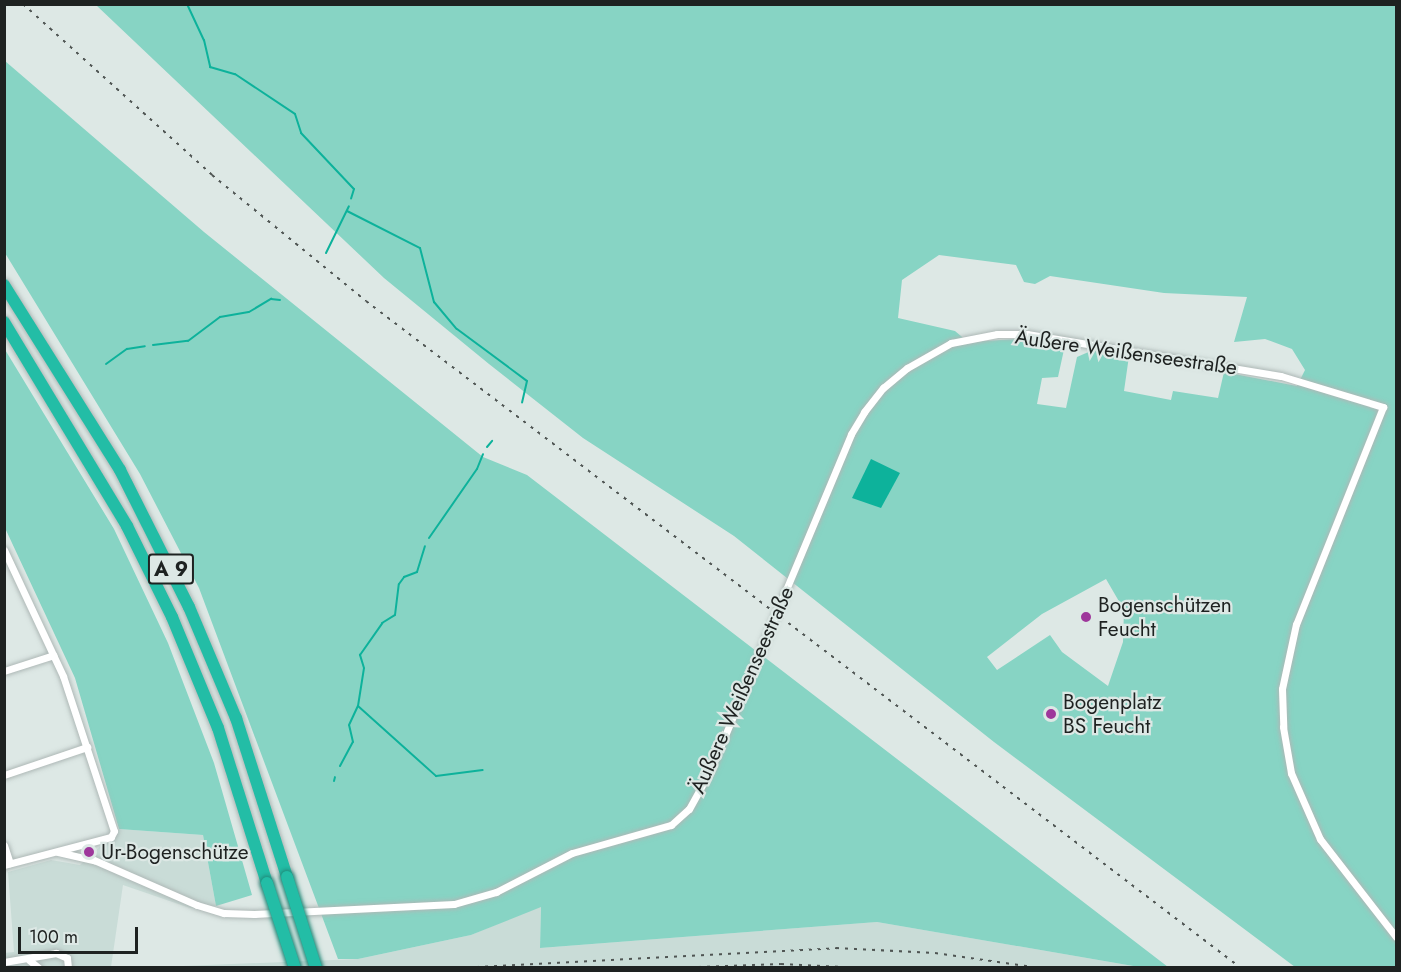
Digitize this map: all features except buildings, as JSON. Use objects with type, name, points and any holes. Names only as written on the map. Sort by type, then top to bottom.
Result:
[{"type":"highway","name":"A 9","points":[[4,285],[120,470],[189,607],[236,718],[316,968]]},
{"type":"highway","name":"A 9","points":[[4,322],[128,526],[172,617],[218,728],[295,968]]},
{"type":"street","name":"Äußere Weißenseestraße","points":[[58,852],[94,860],[196,905],[224,913],[454,904],[496,892],[572,853],[658,831],[689,809],[711,769],[851,434],[883,388],[928,355],[974,337],[1027,334],[1227,366],[1324,389],[1383,407],[1293,634],[1282,689],[1283,727],[1291,773],[1320,839],[1396,937]]},
{"type":"street","points":[[4,550],[54,655],[114,831],[111,837],[7,864],[4,845]]},
{"type":"street","points":[[4,671],[54,655]]},
{"type":"street","points":[[4,775],[87,747]]},
{"type":"street","points":[[4,962],[29,960],[56,953],[67,958],[68,968]]},
{"type":"street","points":[[29,960],[39,968]]},
{"type":"shaded area","points":[[96,5],[1396,5],[1396,967],[1295,967],[994,742],[734,536],[583,438],[384,278]],"holes":[[[939,255],[1016,265],[1024,282],[1035,284],[1050,276],[1164,293],[1247,297],[1234,342],[1265,339],[1292,349],[1305,370],[1297,386],[1224,372],[1218,398],[1173,391],[1171,400],[1124,391],[1129,356],[1093,350],[1077,357],[1066,408],[1037,404],[1042,378],[1058,377],[1065,345],[1017,339],[968,342],[955,331],[898,318],[902,280]],[[1106,579],[1124,610],[1123,642],[1108,686],[1062,652],[1050,635],[997,670],[987,657],[1042,614]]]},
{"type":"shaded area","points":[[5,61],[204,232],[483,457],[527,475],[1168,967],[1139,967],[877,922],[540,948],[541,907],[471,935],[358,959],[338,959],[199,588],[140,474],[5,253]]},
{"type":"shaded area","points":[[4,348],[114,529],[168,643],[214,763],[252,895],[216,906],[203,835],[119,829],[75,678],[5,528]]},
{"type":"shaded area","points":[[871,459],[900,473],[881,508],[852,498]]},
{"type":"shaded area","points":[[119,829],[203,835],[216,906],[190,908],[123,885],[111,967],[5,967],[4,953],[14,952],[8,872],[51,860],[80,865]]},
{"type":"shaded area","points":[[541,906],[540,948],[877,922],[1139,967],[134,968],[358,959],[471,935]]},
{"type":"waterway","points":[[187,4],[204,40],[210,67],[235,74],[295,114],[301,133],[354,189],[351,199]]},
{"type":"waterway","points":[[326,253],[349,206]]},
{"type":"waterway","points":[[347,211],[420,248],[434,302],[457,329],[527,381],[522,402]]},
{"type":"waterway","points":[[153,345],[188,341],[220,317],[249,312],[271,299],[280,300]]},
{"type":"waterway","points":[[106,364],[127,349],[145,346]]},
{"type":"waterway","points":[[487,447],[492,441]]},
{"type":"waterway","points":[[429,538],[477,469],[483,454]]},
{"type":"waterway","points":[[340,766],[353,742],[349,725],[358,706],[364,668],[360,655],[382,623],[395,615],[399,584],[404,577],[417,572],[425,546]]},
{"type":"waterway","points":[[358,706],[436,776],[483,770]]},
{"type":"waterway","points":[[334,781],[335,777]]},
{"type":"railway","points":[[23,4],[212,175],[366,301],[1241,968]]},
{"type":"railway","points":[[458,968],[836,948],[935,953],[1040,968]]},
{"type":"railway","points":[[671,968],[781,964],[864,968]]},
{"type":"place","name":"Bogenschützen Feucht","points":[[1086,617]]},
{"type":"place","name":"Bogenplatz BS Feucht","points":[[1051,714]]},
{"type":"place","name":"Ur-Bogenschütze","points":[[89,852]]}]
